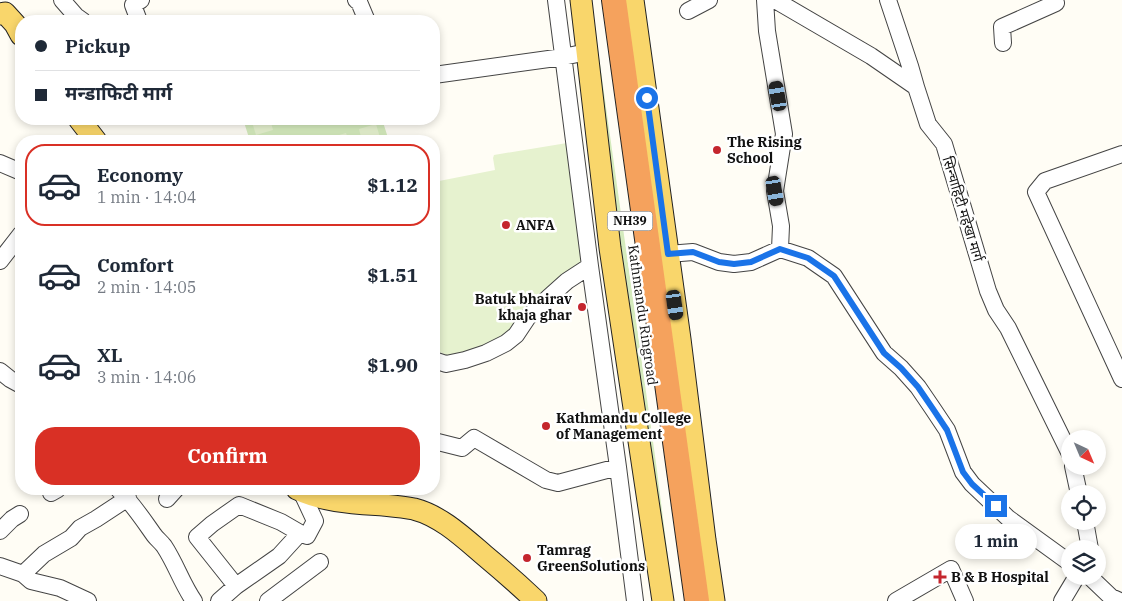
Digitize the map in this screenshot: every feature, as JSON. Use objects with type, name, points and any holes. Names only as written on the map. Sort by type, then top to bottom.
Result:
[{"type":"highway","name":"Kathmandu Ringroad","points":[[600,0],[668,442],[697,601]]},
{"type":"highway","name":"Kathmandu Ringroad","points":[[614,0],[668,442],[682,601]]},
{"type":"main road","points":[[581,0],[610,248],[663,601]]},
{"type":"main road","points":[[633,0],[714,601]]},
{"type":"main road","points":[[0,14],[4,13],[15,24]]},
{"type":"main road","points":[[312,495],[330,500],[414,509],[442,521],[536,601]]},
{"type":"street","points":[[62,0],[75,15]]},
{"type":"street","points":[[137,15],[133,5],[141,0]]},
{"type":"street","points":[[556,0],[635,601]]},
{"type":"street","points":[[688,11],[709,0]]},
{"type":"street","points":[[765,0],[767,31],[784,134],[775,191],[781,226],[780,249]]},
{"type":"street","points":[[775,0],[871,56],[916,87]]},
{"type":"street","name":"सिन्चाहिटी महेखा मार्ग","points":[[888,0],[928,124],[944,144],[988,291],[1061,436]]},
{"type":"street","points":[[359,1],[365,15]]},
{"type":"street","points":[[1003,43],[1002,27],[1060,1]]},
{"type":"street","points":[[440,74],[587,52]]},
{"type":"street","points":[[1122,154],[1045,181],[1036,192],[1122,378]]},
{"type":"street","points":[[0,163],[15,169]]},
{"type":"street","points":[[0,261],[15,242]]},
{"type":"street","points":[[668,254],[693,252],[719,262],[734,264],[751,262],[780,249],[808,258],[834,276],[884,353],[918,387],[947,430],[963,472],[972,484],[1008,518],[1061,556]]},
{"type":"street","points":[[440,362],[446,364],[465,360],[486,353],[506,343],[516,335],[528,317],[548,298],[567,281],[590,266]]},
{"type":"street","points":[[0,371],[15,382]]},
{"type":"street","points":[[440,442],[462,448],[474,438],[546,480],[558,483],[618,467]]},
{"type":"street","points":[[22,574],[44,554],[71,538],[80,528],[96,519],[122,495]]},
{"type":"street","points":[[124,495],[164,545],[194,601]]},
{"type":"street","points":[[236,586],[197,537],[239,505],[281,522],[307,536],[315,521],[302,495]]},
{"type":"street","points":[[0,531],[20,514]]},
{"type":"street","points":[[219,601],[236,586],[278,556],[300,533]]},
{"type":"street","points":[[268,601],[320,562]]},
{"type":"street","points":[[0,566],[22,574],[31,581],[60,588],[88,601]]},
{"type":"street","points":[[896,601],[951,569],[965,601]]},
{"type":"street","points":[[1062,601],[1072,585]]},
{"type":"street","points":[[1099,585],[1111,596],[1120,601]]},
{"type":"green space","points":[[591,0],[656,463],[672,589],[671,600],[631,349]]},
{"type":"green space","points":[[245,125],[384,125],[387,135],[248,135]]},
{"type":"green space","points":[[253,125],[272,125],[273,130],[256,135]]},
{"type":"green space","points":[[376,125],[379,135],[360,135],[359,129]]},
{"type":"green space","name":"ANFA","points":[[567,143],[584,268],[516,330],[489,348],[448,356],[440,352],[440,181],[495,170],[494,155]]},
{"type":"place","name":"The Rising School","points":[[717,150]]},
{"type":"place","name":"ANFA","points":[[506,225]]},
{"type":"place","name":"Batuk bhairav khaja ghar","points":[[582,307]]},
{"type":"place","name":"Kathmandu College of Management","points":[[546,426]]},
{"type":"place","name":"Tamrag GreenSolutions","points":[[527,558]]},
{"type":"place","name":"B & B Hospital","points":[[940,577]]},
{"type":"route","points":[[647,98],[668,254],[693,252],[719,262],[734,264],[751,262],[780,249],[808,258],[834,276],[884,353],[918,387],[947,430],[963,472],[972,484],[996,506]]}]
